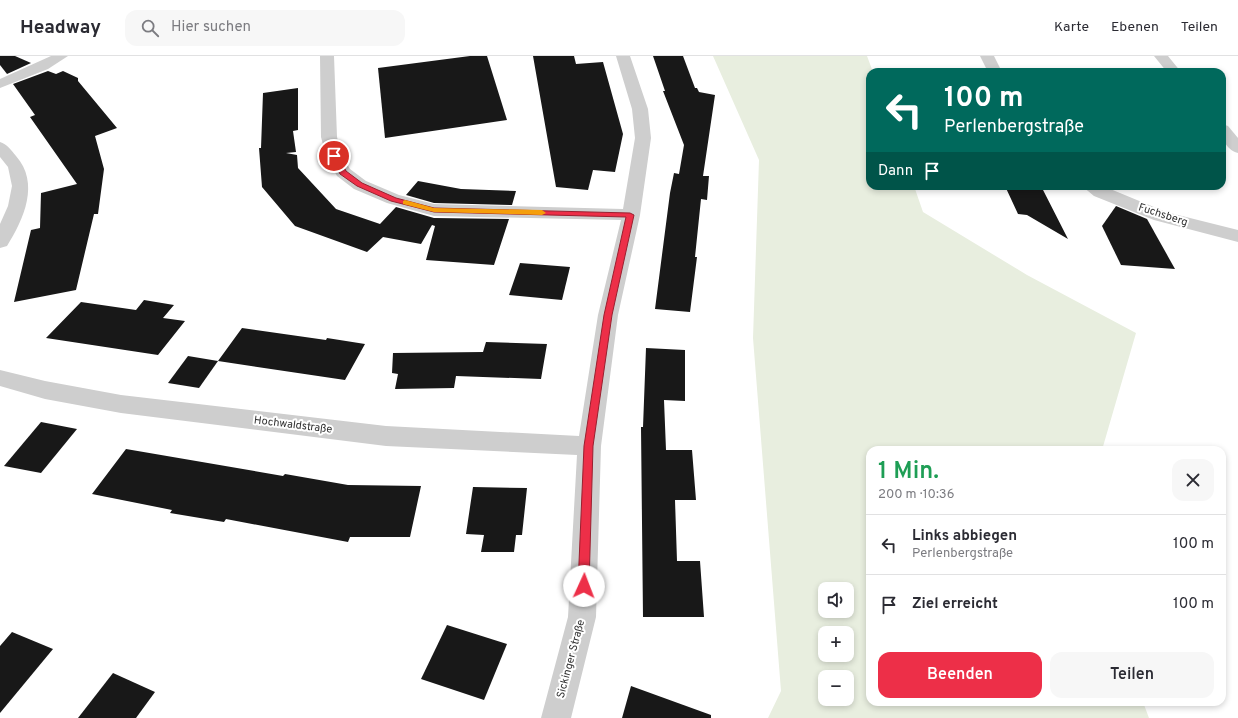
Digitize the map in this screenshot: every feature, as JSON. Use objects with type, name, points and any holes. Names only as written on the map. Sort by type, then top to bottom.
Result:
[{"type":"street","points":[[0,84],[43,66],[61,56]]},
{"type":"street","points":[[327,56],[329,137],[334,156],[343,172],[360,185],[393,199],[434,210],[630,215]]},
{"type":"street","name":"Sickinger Straße","points":[[556,718],[582,617],[588,446],[608,315],[630,215],[643,138],[640,109],[623,56]]},
{"type":"street","points":[[987,56],[994,68]]},
{"type":"street","points":[[1161,56],[1171,68]]},
{"type":"street","points":[[1226,134],[1238,148]]},
{"type":"street","points":[[0,147],[16,168],[20,185],[17,204],[0,242]]},
{"type":"street","name":"Fuchsberg","points":[[1097,190],[1160,216],[1238,236]]},
{"type":"street","name":"Hochwaldstraße","points":[[0,378],[45,390],[121,404],[386,436],[588,446]]},
{"type":"green space","points":[[713,56],[867,56],[872,68],[866,68],[866,190],[915,190],[923,212],[1027,275],[1136,333],[1103,446],[866,446],[866,706],[1144,706],[1149,718],[768,718],[781,691],[753,338],[759,160]]},
{"type":"building","points":[[0,56],[15,56],[31,63],[7,74],[0,65]]},
{"type":"building","points":[[470,56],[487,56],[507,120],[385,138],[378,68]]},
{"type":"building","points":[[533,56],[574,56],[576,64],[603,62],[623,134],[615,172],[593,170],[588,190],[556,187]]},
{"type":"building","points":[[653,56],[683,56],[695,88],[697,88],[699,92],[715,95],[703,176],[709,176],[707,200],[701,199],[695,257],[697,257],[690,312],[655,309],[670,193],[674,173],[679,174],[684,145],[663,91],[665,91]]},
{"type":"building","points":[[48,71],[56,74],[63,71],[78,78],[78,81],[117,128],[95,136],[104,169],[98,214],[94,214],[76,290],[14,302],[31,230],[40,228],[41,193],[77,184],[30,117],[35,115],[13,84]]},
{"type":"building","points":[[298,88],[298,130],[293,131],[296,152],[286,153],[297,155],[298,168],[336,209],[380,224],[396,207],[434,218],[509,219],[494,265],[426,260],[435,226],[432,225],[421,244],[383,237],[367,252],[295,226],[262,187],[259,148],[261,148],[263,93]]},
{"type":"building","points":[[418,181],[461,189],[516,191],[512,205],[434,203],[406,195]]},
{"type":"building","points":[[1007,190],[1043,190],[1068,239],[1027,215],[1018,214]]},
{"type":"building","points":[[1116,206],[1147,219],[1175,269],[1121,265],[1102,226]]},
{"type":"building","points":[[520,263],[570,267],[562,300],[509,295]]},
{"type":"building","points":[[144,300],[174,305],[163,318],[185,321],[158,355],[46,338],[81,302],[136,310]]},
{"type":"building","points":[[242,328],[365,344],[345,380],[218,361]]},
{"type":"building","points":[[486,342],[547,344],[541,379],[456,376],[454,388],[395,389],[398,374],[392,373],[393,353],[483,352]]},
{"type":"building","points":[[646,348],[685,350],[685,401],[664,400],[666,450],[692,450],[696,500],[675,500],[677,561],[700,561],[704,617],[643,617],[641,427],[643,427]]},
{"type":"building","points":[[188,356],[218,361],[199,388],[168,383]]},
{"type":"building","points":[[41,422],[77,429],[41,473],[4,466]]},
{"type":"building","points":[[126,449],[283,476],[285,474],[348,485],[421,486],[410,537],[350,537],[348,542],[226,519],[224,522],[170,513],[172,510],[92,494]]},
{"type":"building","points":[[473,487],[527,488],[522,535],[516,535],[514,552],[481,552],[484,535],[466,534]]},
{"type":"building","points":[[447,625],[507,644],[484,700],[421,679]]},
{"type":"building","points":[[12,632],[53,649],[0,713],[0,646]]},
{"type":"building","points":[[113,673],[155,692],[136,718],[78,718]]},
{"type":"building","points":[[631,686],[711,715],[711,718],[622,718]]},
{"type":"slow traffic","points":[[405,202],[434,210],[542,213]]},
{"type":"route","points":[[334,156],[343,172],[360,185],[393,199],[434,210],[630,215],[608,315],[588,446],[584,586]]}]
